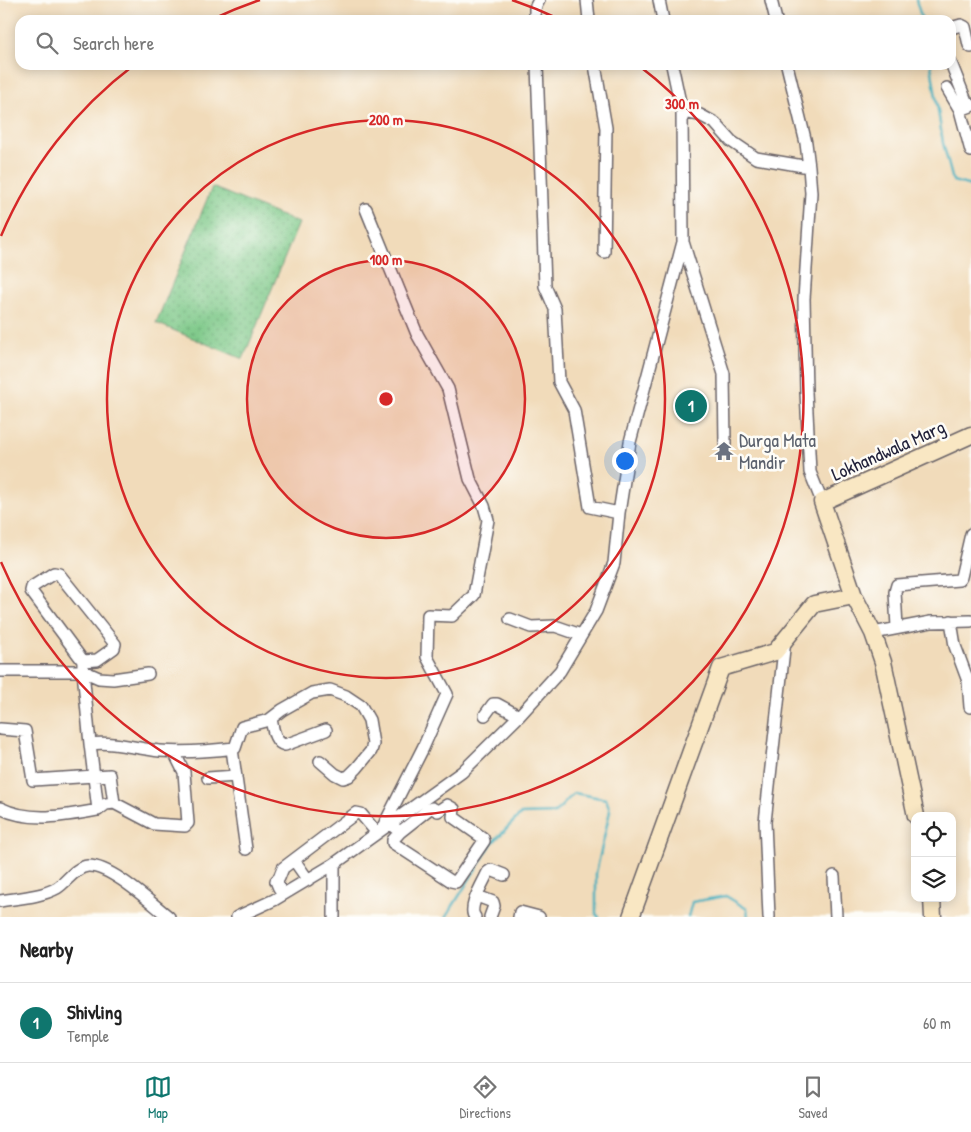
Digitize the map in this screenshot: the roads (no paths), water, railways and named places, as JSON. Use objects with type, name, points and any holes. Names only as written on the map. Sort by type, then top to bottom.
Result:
[{"type":"street","points":[[535,15],[535,8],[539,0]]},
{"type":"street","points":[[587,0],[588,15]]},
{"type":"street","points":[[659,0],[662,15]]},
{"type":"street","points":[[771,0],[775,15]]},
{"type":"street","points":[[956,26],[961,25],[965,28],[971,47]]},
{"type":"street","points":[[537,70],[545,286],[554,309],[559,382],[574,410],[590,507],[619,513]]},
{"type":"street","points":[[596,70],[606,128],[604,252]]},
{"type":"street","points":[[238,917],[274,900],[308,880],[334,864],[382,829],[419,810],[432,808],[438,811],[447,804],[454,810],[453,817],[484,841],[456,882],[451,881],[392,843],[392,840],[419,810],[462,772],[519,716],[560,671],[596,611],[614,563],[619,513],[630,442],[683,242],[682,112],[673,70]]},
{"type":"street","points":[[788,70],[806,143],[811,193],[804,299],[810,472],[854,596],[873,633],[883,662],[915,812]]},
{"type":"street","points":[[954,70],[966,101],[971,152]]},
{"type":"street","points":[[947,88],[967,107]]},
{"type":"street","points":[[682,112],[700,114],[715,122],[731,141],[756,158],[809,167]]},
{"type":"street","points":[[366,209],[417,334],[448,389],[470,479],[484,506],[488,520],[474,595],[452,616],[428,615],[427,656],[447,694],[423,748],[382,829]]},
{"type":"street","points":[[683,242],[724,374],[725,444]]},
{"type":"street","name":"Lokhandwala Marg","points":[[822,502],[971,435]]},
{"type":"street","points":[[897,627],[895,592],[897,585],[958,580],[961,577],[971,534]]},
{"type":"street","points":[[0,671],[83,666],[97,660],[114,648],[115,644],[58,574],[54,573],[32,587],[31,591],[83,666],[99,678],[113,679],[148,674]]},
{"type":"street","points":[[631,917],[720,668],[775,652],[814,604],[854,596]]},
{"type":"street","points":[[510,618],[531,627],[554,626],[581,635]]},
{"type":"street","points":[[873,633],[930,622],[971,621]]},
{"type":"street","points":[[951,622],[955,646],[968,681],[970,707]]},
{"type":"street","points":[[769,917],[765,822],[785,640]]},
{"type":"street","points":[[83,666],[98,810]]},
{"type":"street","points":[[90,744],[113,744],[158,751],[192,753],[232,749],[235,748],[242,727],[270,719],[312,693],[330,690],[346,696],[362,706],[369,720],[373,744],[371,751],[349,776],[343,778],[335,774],[320,761]]},
{"type":"street","points":[[486,715],[493,704],[497,704],[519,716]]},
{"type":"street","points":[[270,719],[277,740],[280,744],[285,745],[326,730]]},
{"type":"street","points":[[0,729],[25,731],[33,780],[110,775],[114,803]]},
{"type":"street","points":[[232,749],[246,849]]},
{"type":"street","points":[[0,808],[20,816],[63,817],[98,810],[106,804],[114,803],[154,824],[185,826],[188,823],[184,772],[174,752]]},
{"type":"street","points":[[208,778],[236,776]]},
{"type":"street","points":[[279,888],[276,881],[283,868],[356,814],[361,814],[382,829],[400,832]]},
{"type":"street","points":[[294,860],[308,880]]},
{"type":"street","points":[[334,864],[334,917]]},
{"type":"street","points":[[0,901],[44,893],[57,888],[78,870],[87,866],[98,867],[119,878],[169,917]]},
{"type":"street","points":[[475,917],[472,908],[488,872],[491,870],[504,875]]},
{"type":"street","points":[[834,876],[836,917]]},
{"type":"street","points":[[477,896],[493,902],[494,906],[490,917]]},
{"type":"street","points":[[932,902],[933,917]]},
{"type":"street","points":[[519,917],[520,912],[539,917]]},
{"type":"waterway","points":[[916,0],[920,15]]},
{"type":"waterway","points":[[932,70],[943,143],[953,181],[971,186]]},
{"type":"waterway","points":[[446,917],[492,843],[521,814],[555,813],[574,793],[606,799],[610,811],[596,873],[596,914],[599,917]]},
{"type":"waterway","points":[[688,917],[692,902],[726,896],[747,909],[748,917]]},
{"type":"place","name":"Shivling","points":[[691,406]]},
{"type":"place","name":"Durga Mata Mandir","points":[[724,451]]}]
